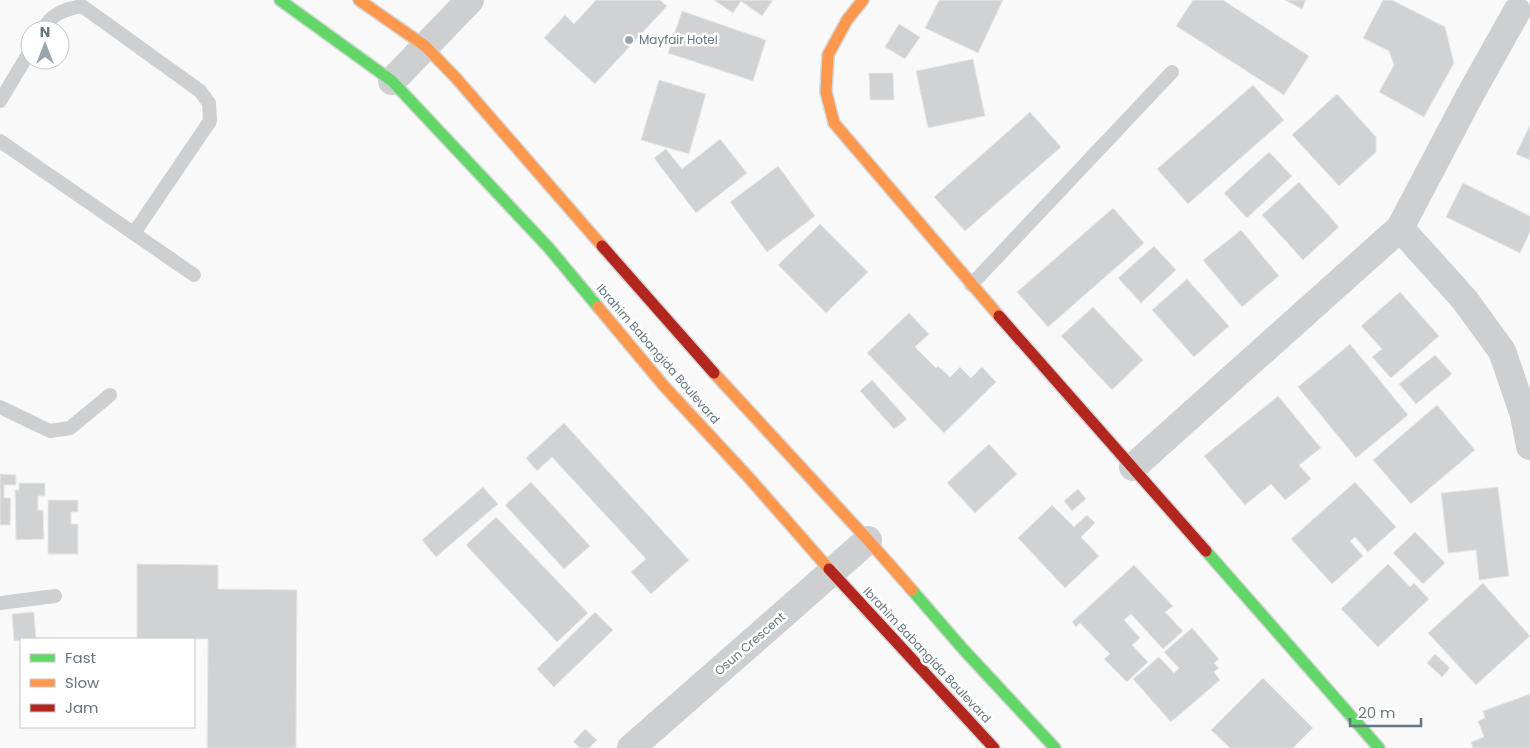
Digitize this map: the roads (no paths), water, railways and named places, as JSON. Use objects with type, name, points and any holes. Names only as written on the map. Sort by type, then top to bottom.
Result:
[{"type":"street","name":"Ibrahim Babangida Boulevard","points":[[280,0],[392,81],[548,247],[664,386],[752,480],[832,572],[994,748]]},
{"type":"street","points":[[359,0],[425,46],[474,99],[686,343],[868,540],[963,649],[1056,748]]},
{"type":"street","points":[[392,81],[470,0]]},
{"type":"street","points":[[863,0],[847,20],[828,55],[826,92],[834,124],[971,285],[1379,748]]},
{"type":"street","points":[[1133,468],[1400,228],[1514,10]]},
{"type":"street","points":[[1400,228],[1464,299],[1502,352],[1524,415],[1530,446]]},
{"type":"street","name":"Osun Crescent","points":[[631,748],[868,540]]},
{"type":"lane","points":[[49,20],[67,8],[82,6],[200,91],[209,103],[210,121],[134,234]]},
{"type":"lane","points":[[0,101],[20,68]]},
{"type":"lane","points":[[971,285],[1172,72]]},
{"type":"lane","points":[[0,141],[194,275]]},
{"type":"lane","points":[[0,407],[50,431],[70,428],[110,395]]},
{"type":"lane","points":[[0,603],[55,596]]},
{"type":"place","name":"Mayfair Hotel","points":[[629,40]]}]
